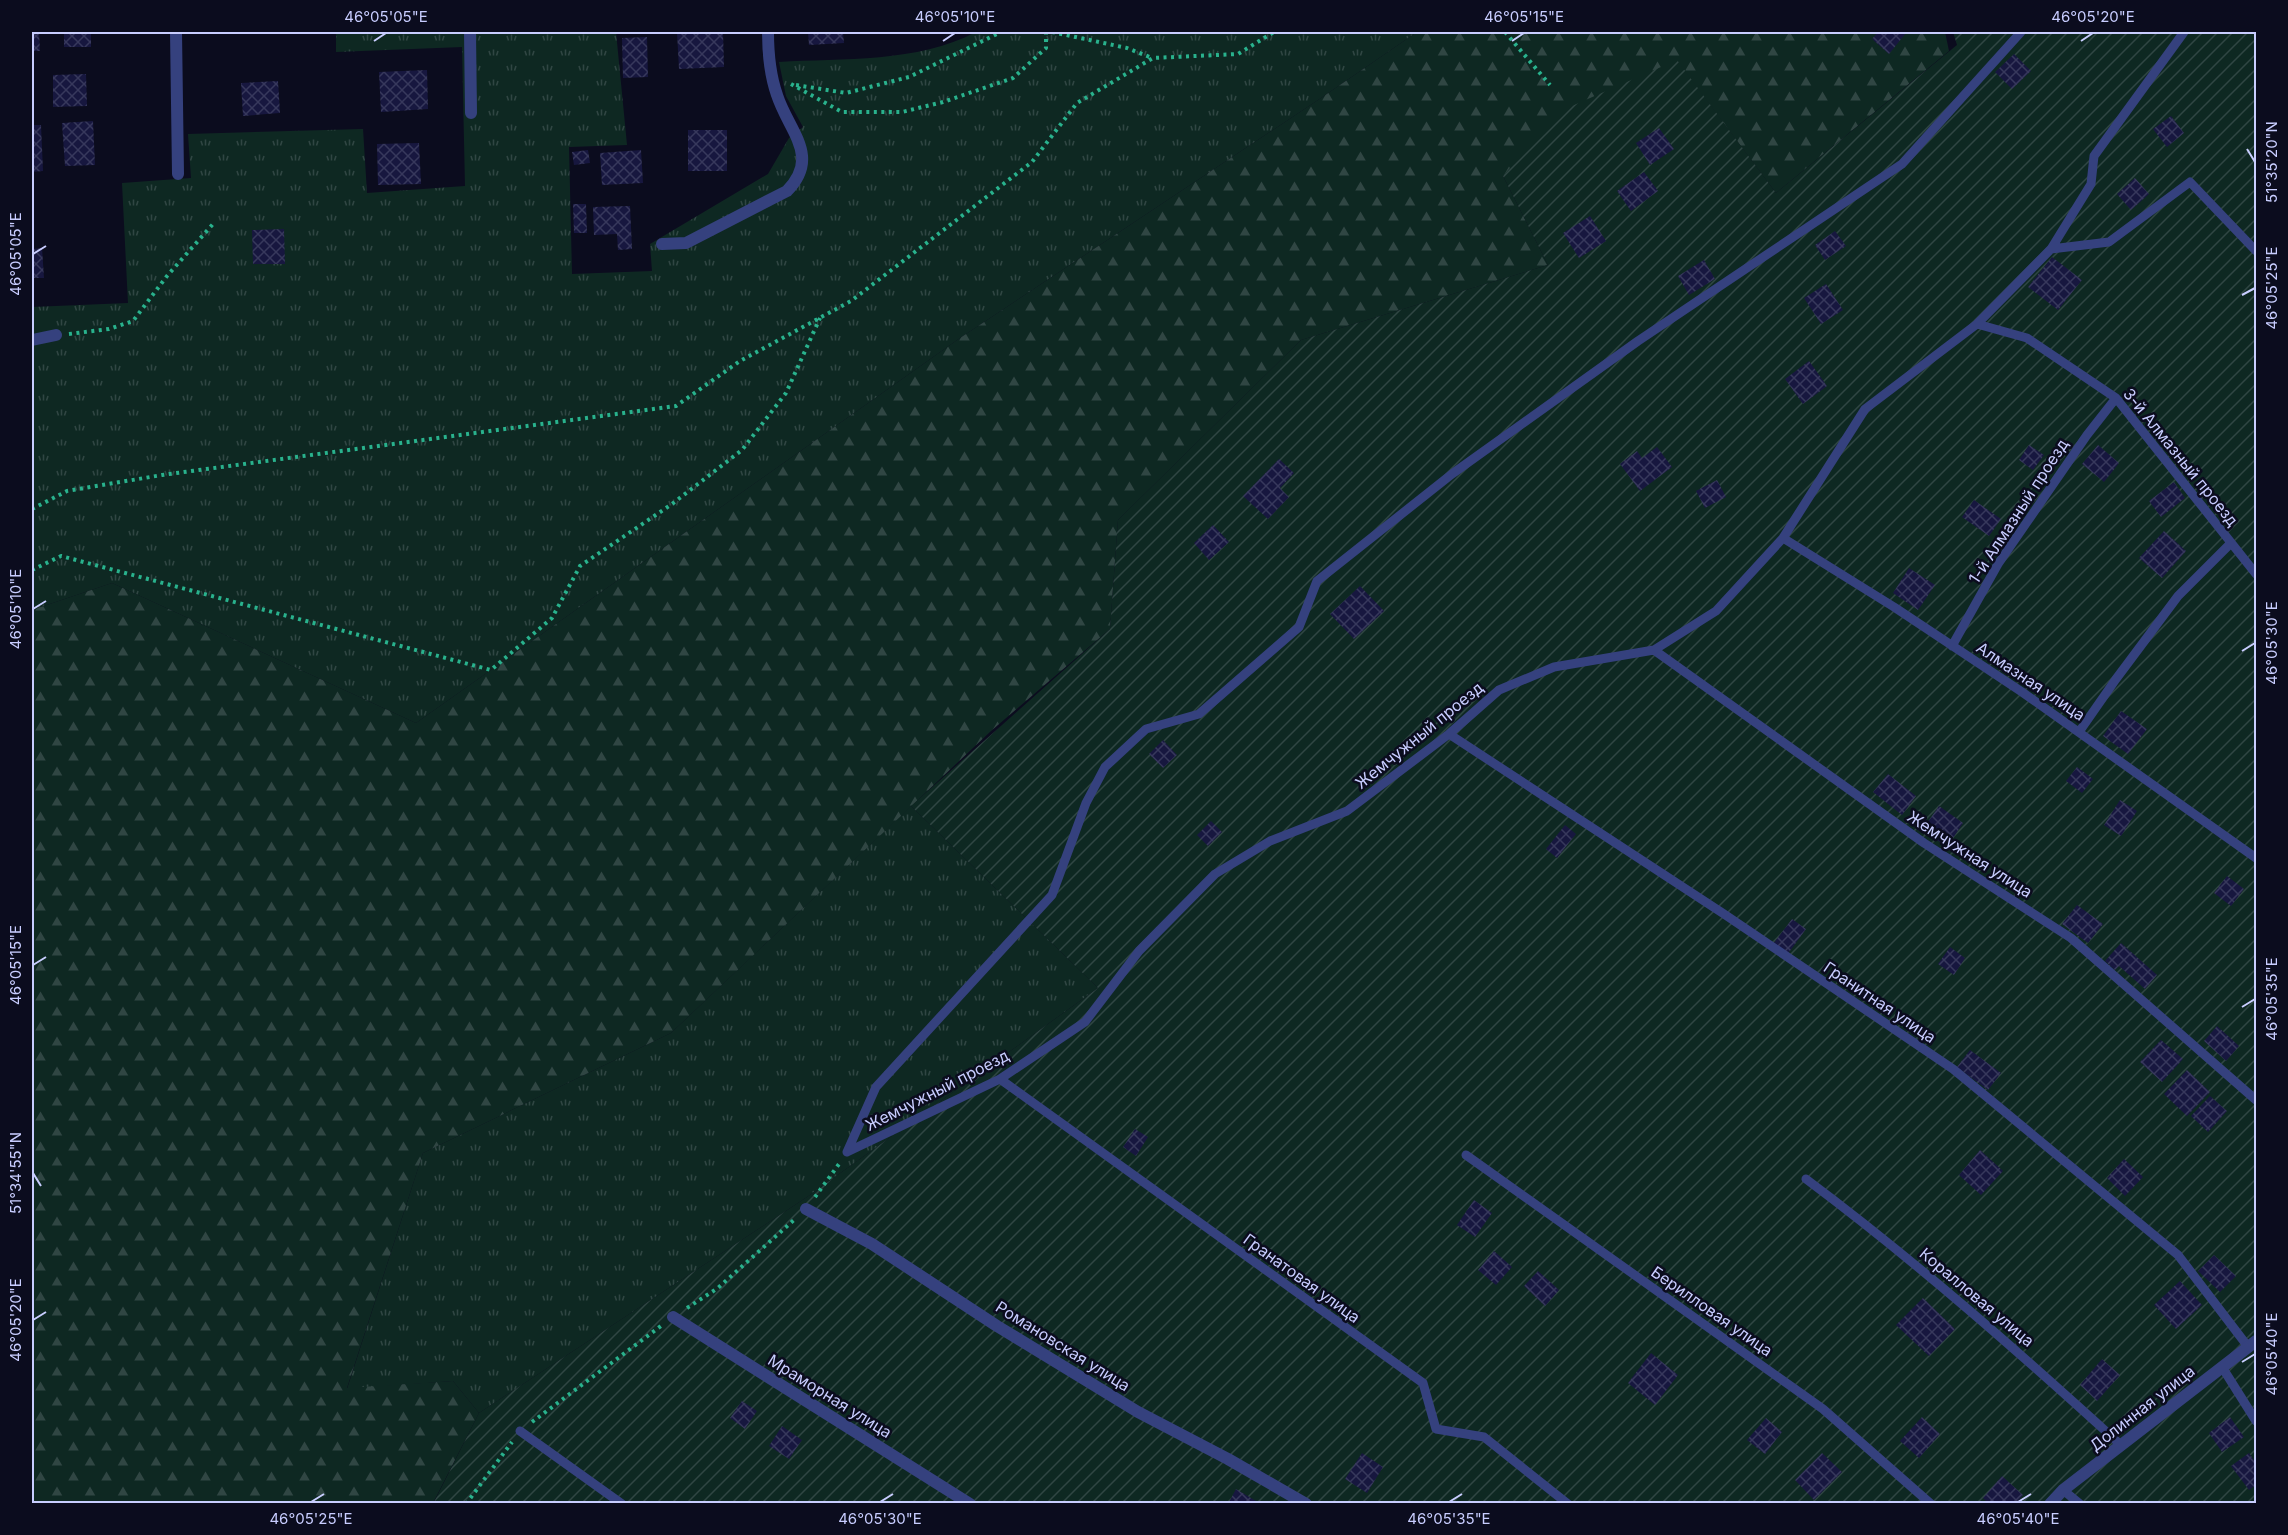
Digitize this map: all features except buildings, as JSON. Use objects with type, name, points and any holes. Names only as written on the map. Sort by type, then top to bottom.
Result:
[{"type":"street","points":[[176,32],[178,174]]},
{"type":"street","points":[[470,32],[471,113]]},
{"type":"street","points":[[662,244],[686,243],[787,191],[798,180],[803,164],[796,135],[777,96],[768,57],[768,32]]},
{"type":"street","points":[[32,340],[56,335]]},
{"type":"street","name":"Романовская улица","points":[[806,1209],[872,1244],[997,1326],[1138,1412],[1306,1503]]},
{"type":"street","name":"Мраморная улица","points":[[673,1317],[970,1503]]},
{"type":"street","name":"Долинная улица","points":[[2050,1503],[2063,1490],[2253,1345]]},
{"type":"lane","points":[[847,1152],[876,1087],[1052,895],[1086,803],[1105,767],[1146,729],[1199,714],[1299,627],[1317,581],[1452,474],[1638,341],[1902,164],[2021,32]]},
{"type":"lane","name":"Жемчужный проезд","points":[[847,1152],[1000,1079],[1086,1022],[1139,951],[1215,873],[1270,841],[1347,811],[1449,734],[1499,690],[1554,667],[1654,650],[1716,611],[1783,538],[1865,409],[1977,324],[2051,249],[2091,184],[2094,156],[2184,32]]},
{"type":"lane","points":[[2051,249],[2109,242],[2190,182],[2256,251]]},
{"type":"lane","name":"3-й Алмазный проезд","points":[[1977,324],[2027,338],[2116,398],[2256,574]]},
{"type":"lane","name":"1-й Алмазный проезд","points":[[1952,646],[1998,564],[2087,435],[2116,398]]},
{"type":"lane","name":"Алмазная улица","points":[[1783,538],[1952,646],[2079,732],[2256,858]]},
{"type":"lane","points":[[2079,732],[2115,679],[2178,596],[2231,543]]},
{"type":"lane","name":"Жемчужная улица","points":[[1654,650],[1924,843],[2071,938],[2256,1100]]},
{"type":"lane","name":"Гранитная улица","points":[[1449,734],[1724,914],[1953,1069],[2178,1255],[2253,1345]]},
{"type":"lane","name":"Гранатовая улица","points":[[1000,1079],[1423,1383],[1436,1429],[1484,1437],[1568,1503]]},
{"type":"lane","name":"Берилловая улица","points":[[1466,1155],[1823,1408],[1932,1503]]},
{"type":"lane","name":"Коралловая улица","points":[[1806,1179],[1877,1232],[1994,1330],[2122,1446]]},
{"type":"lane","points":[[2222,1367],[2256,1421]]},
{"type":"lane","points":[[520,1431],[622,1503]]},
{"type":"lane","points":[[2063,1490],[2080,1503]]},
{"type":"path","points":[[791,84],[846,93],[909,77],[1000,32]]},
{"type":"path","points":[[768,57],[791,84],[842,112],[902,112],[943,102],[1013,78],[1046,48],[1046,32]]},
{"type":"path","points":[[1052,32],[1127,48],[1153,58],[1238,54],[1274,32]]},
{"type":"path","points":[[1505,32],[1550,85]]},
{"type":"path","points":[[32,509],[67,491],[162,475],[676,406],[740,361],[851,301],[1032,162],[1077,103],[1153,58]]},
{"type":"path","points":[[56,335],[109,329],[133,321],[167,276],[213,224]]},
{"type":"path","points":[[32,570],[62,556],[491,670],[552,618],[580,566],[672,504],[742,450],[786,393],[820,318]]},
{"type":"path","points":[[466,1503],[520,1431],[673,1317],[718,1288],[806,1209],[847,1152]]},
{"type":"green space","points":[[336,32],[616,32],[627,145],[569,147],[572,274],[652,271],[650,244],[768,174],[789,138],[803,127],[786,96],[779,62],[905,54],[953,42],[976,32],[1417,32],[960,338],[416,723],[112,583],[32,610],[32,307],[128,303],[122,183],[191,178],[188,134],[363,129],[367,193],[465,186],[462,47],[336,52]]},
{"type":"green space","points":[[1417,32],[1945,32],[1949,51],[1776,193],[1677,61],[1503,176],[1548,265],[1301,340],[1118,520],[1110,629],[991,731],[671,1033],[423,1153],[347,1388],[453,1381],[479,1413],[433,1503],[32,1503],[32,610],[112,583],[416,723],[960,338]]},
{"type":"green space","points":[[1953,32],[2256,32],[2256,1503],[433,1504],[479,1413],[807,1197],[1098,988],[911,806],[1110,629],[1118,520],[1301,340],[1548,265],[1503,176],[1558,112],[1677,60],[1776,193],[1957,45]]},
{"type":"green space","points":[[911,806],[1098,988],[807,1197],[479,1413],[453,1381],[347,1389],[423,1153],[671,1033]]}]
